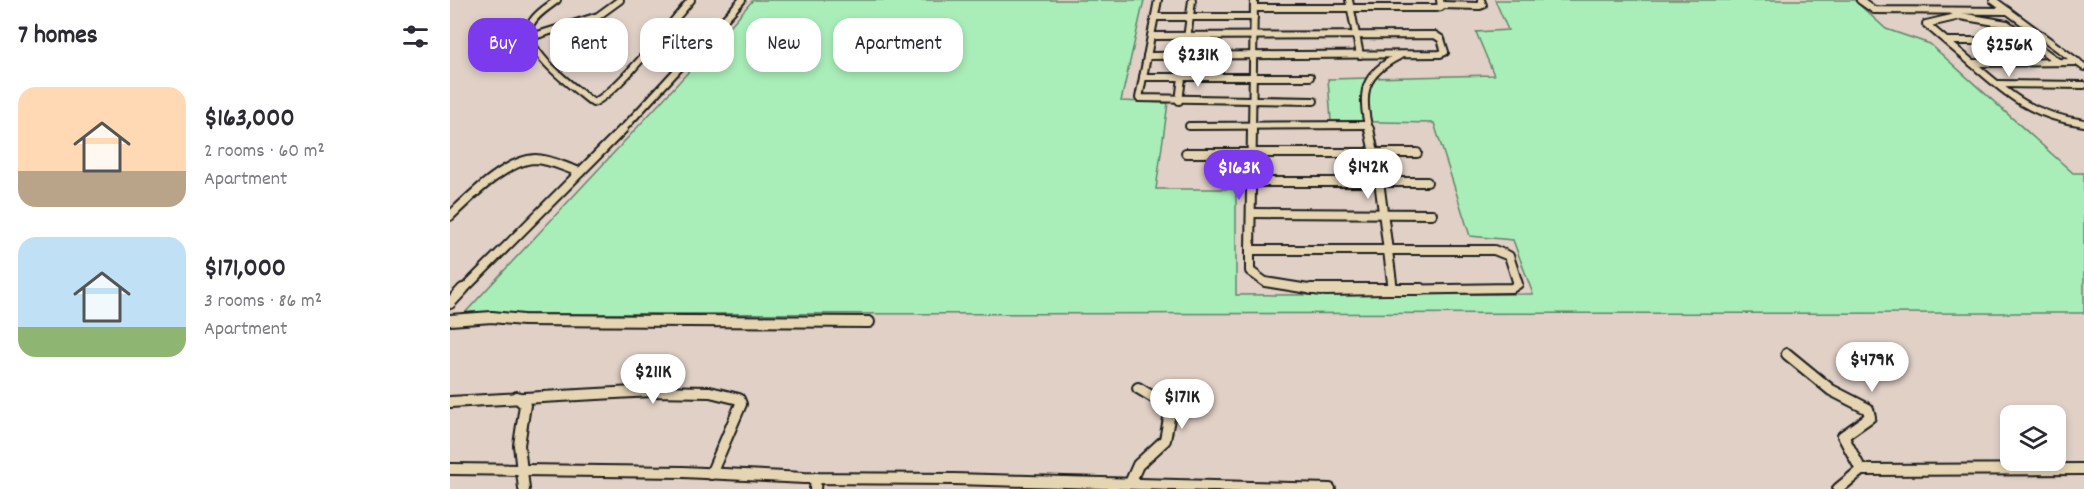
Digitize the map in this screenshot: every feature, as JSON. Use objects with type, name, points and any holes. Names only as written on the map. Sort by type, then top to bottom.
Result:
[{"type":"street","points":[[535,18],[557,0]]},
{"type":"street","points":[[538,36],[598,16],[620,0]]},
{"type":"street","points":[[538,53],[544,61],[593,103],[600,100],[620,81],[691,0]]},
{"type":"street","points":[[450,303],[603,151],[742,0]]},
{"type":"street","points":[[1158,0],[1139,98],[1314,101]]},
{"type":"street","points":[[1179,100],[1192,0]]},
{"type":"street","points":[[1250,250],[1494,250],[1509,256],[1518,284],[1512,288],[1321,291],[1273,284],[1256,278],[1250,271],[1250,250],[1252,213],[1255,56],[1254,0]]},
{"type":"street","points":[[1349,0],[1360,55]]},
{"type":"street","points":[[1254,8],[1436,9],[1441,7],[1440,2],[1480,6],[1483,5],[1481,0]]},
{"type":"street","points":[[1860,0],[1874,10],[2008,11]]},
{"type":"street","points":[[1994,0],[2082,64]]},
{"type":"street","points":[[1952,10],[1960,16]]},
{"type":"street","points":[[2058,62],[2007,24],[1960,16],[1927,23],[2027,109],[2064,121],[2084,123]]},
{"type":"street","points":[[1155,17],[1254,17]]},
{"type":"street","points":[[1147,56],[1402,55],[1445,52],[1441,39],[1435,36],[1151,36]]},
{"type":"street","points":[[1947,41],[2030,41]]},
{"type":"street","points":[[1393,290],[1365,91],[1373,72],[1383,63],[1402,55]]},
{"type":"street","points":[[1972,63],[2082,64]]},
{"type":"street","points":[[1143,77],[1310,77]]},
{"type":"street","points":[[1997,84],[2084,84]]},
{"type":"street","points":[[1189,126],[1368,125]]},
{"type":"street","points":[[1185,153],[1417,153]]},
{"type":"street","points":[[450,216],[503,172],[523,160],[536,158],[580,172]]},
{"type":"street","points":[[1252,182],[1427,182]]},
{"type":"street","points":[[1252,213],[1432,214]]},
{"type":"street","points":[[450,320],[492,317],[523,320],[869,322]]},
{"type":"street","points":[[1787,354],[1831,390],[1868,409],[1870,417],[1853,426],[1843,436],[1861,470]]},
{"type":"street","points":[[1130,483],[1138,465],[1165,440],[1170,413],[1163,403],[1138,388]]},
{"type":"street","points":[[450,402],[652,391],[710,392],[740,399],[741,404],[711,474]]},
{"type":"street","points":[[517,397],[525,405],[519,445],[525,489]]},
{"type":"street","points":[[450,469],[711,474],[815,484],[1130,483],[1329,489]]},
{"type":"street","points":[[1839,489],[1861,470],[2084,469]]},
{"type":"green space","points":[[753,0],[1144,0],[1121,101],[1168,103],[1156,189],[1236,189],[1236,295],[1533,294],[1513,240],[1470,236],[1434,123],[1331,121],[1328,79],[1494,75],[1476,32],[1508,30],[1495,0],[1854,0],[1886,29],[1930,44],[2073,173],[2084,173],[2084,313],[464,314],[688,72],[734,72],[734,21]]}]
